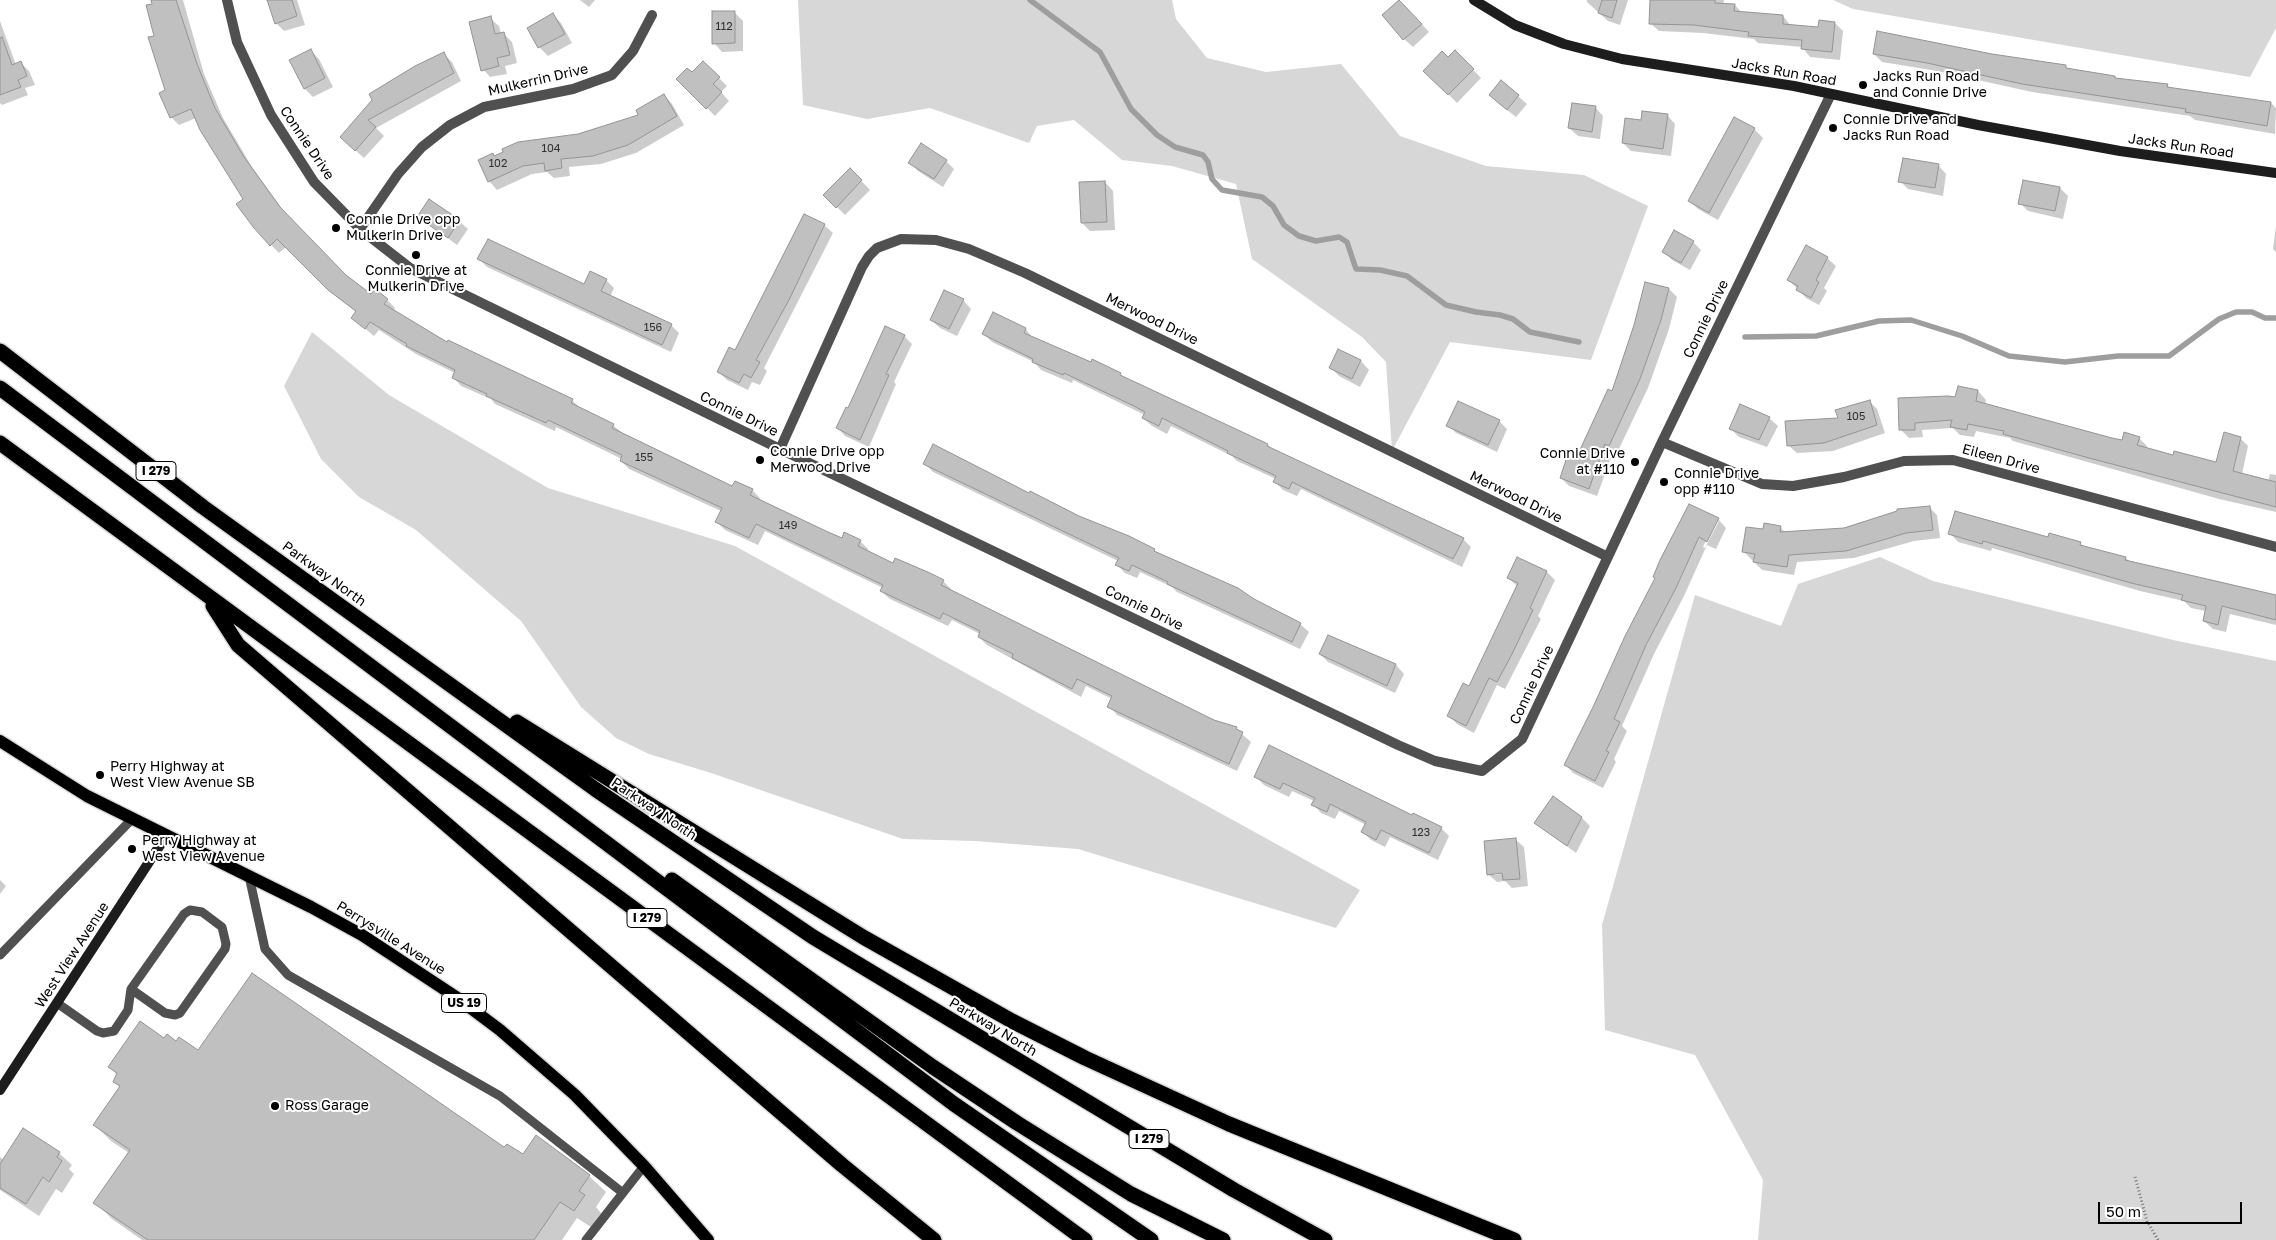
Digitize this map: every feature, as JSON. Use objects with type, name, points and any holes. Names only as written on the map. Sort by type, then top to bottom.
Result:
[{"type":"highway","name":"Parkway North","points":[[0,351],[203,507],[596,789],[814,937],[1234,1190],[1324,1240]]},
{"type":"highway","points":[[0,388],[946,1098],[1150,1240]]},
{"type":"highway","name":"I 279","points":[[0,443],[208,598],[1085,1240]]},
{"type":"highway","points":[[256,582],[933,1067],[1094,1172],[1131,1194],[1223,1240]]},
{"type":"highway","points":[[208,598],[238,645],[842,1165],[934,1240]]},
{"type":"highway","points":[[400,648],[863,937],[1012,1021],[1094,1062],[1229,1124],[1514,1240]]},
{"type":"highway","points":[[1107,1209],[1158,1240]]},
{"type":"main road","name":"Perrysville Avenue","points":[[0,741],[72,787],[132,820],[248,876],[362,935],[456,997],[539,1062],[611,1130],[708,1240]]},
{"type":"street","name":"Connie Drive","points":[[226,0],[237,42],[271,116],[314,182],[360,229],[410,268],[780,449],[1398,745],[1435,761],[1482,770],[1522,738],[1662,442],[1831,94]]},
{"type":"street","name":"Jacks Run Road","points":[[1474,0],[1515,26],[1564,44],[1622,59],[1794,86],[2120,151],[2276,173]]},
{"type":"street","name":"Mulkerrin Drive","points":[[360,229],[398,174],[422,147],[450,125],[484,107],[572,89],[612,75],[633,51],[652,16]]},
{"type":"street","name":"Merwood Drive","points":[[780,449],[862,267],[869,256],[877,248],[901,239],[936,240],[969,249],[1026,273],[1608,557]]},
{"type":"street","name":"Eileen Drive","points":[[1662,442],[1762,484],[1793,486],[1844,477],[1904,461],[1954,460],[2276,547]]},
{"type":"street","name":"West View Avenue","points":[[0,1090],[166,836]]},
{"type":"lane","points":[[0,955],[132,820]]},
{"type":"lane","points":[[248,876],[265,949],[288,974],[500,1096],[623,1193]]},
{"type":"lane","points":[[57,1003],[97,1031],[109,1033],[114,1031],[128,1010],[130,989],[184,914],[190,910],[202,912],[222,927],[226,944],[225,949],[180,1014],[164,1013],[130,989]]},
{"type":"lane","points":[[586,1240],[644,1166]]},
{"type":"path","points":[[2135,1177],[2147,1220],[2158,1240]]},
{"type":"shaded area","points":[[798,0],[1172,0],[1176,19],[1207,58],[1266,72],[1341,64],[1400,136],[1486,166],[1584,175],[1648,206],[1591,360],[1450,342],[1392,451],[1386,362],[1362,337],[1252,259],[1236,184],[1172,166],[1122,160],[1074,120],[1037,126],[1029,143],[930,108],[867,119],[803,105]]},
{"type":"shaded area","points":[[1833,0],[2276,0],[2276,28],[2250,77],[1853,9]]},
{"type":"shaded area","points":[[312,332],[389,395],[548,488],[735,546],[1360,890],[1336,928],[1078,849],[975,841],[903,839],[711,773],[649,754],[616,738],[581,707],[521,621],[416,530],[359,497],[321,459],[284,386]]},
{"type":"shaded area","points":[[1880,557],[1933,581],[2173,640],[2276,661],[2276,1240],[1758,1240],[1763,1180],[1695,1055],[1605,1030],[1602,925],[1695,595],[1781,626],[1798,584]]},
{"type":"building","points":[[151,0],[176,0],[197,64],[215,108],[244,157],[280,207],[346,275],[371,294],[375,289],[388,299],[384,304],[447,342],[448,340],[573,399],[571,403],[614,424],[612,428],[732,486],[735,481],[753,489],[750,495],[828,532],[842,538],[844,532],[861,540],[858,546],[893,563],[895,558],[930,573],[944,580],[941,585],[1214,720],[1237,727],[1236,729],[1243,732],[1229,764],[1107,707],[1112,696],[1077,679],[1072,689],[1012,658],[1013,654],[978,637],[980,631],[943,613],[940,619],[880,591],[883,585],[756,524],[749,538],[715,522],[722,508],[620,461],[622,455],[548,420],[546,423],[486,396],[487,394],[452,378],[455,370],[406,346],[407,344],[370,322],[365,329],[351,318],[356,311],[328,290],[277,239],[270,246],[254,228],[236,204],[243,199],[200,130],[191,109],[170,118],[159,93],[165,90],[148,37],[154,36],[146,5],[152,4]]},
{"type":"building","points":[[267,0],[292,0],[297,16],[275,24]]},
{"type":"building","points":[[1399,0],[1422,24],[1403,40],[1382,15]]},
{"type":"building","points":[[1602,0],[1617,0],[1612,18],[1598,13]]},
{"type":"building","points":[[1650,0],[1715,0],[1715,3],[1735,4],[1734,11],[1783,15],[1783,24],[1818,27],[1819,20],[1835,22],[1832,52],[1801,49],[1802,40],[1748,36],[1749,32],[1694,25],[1649,24]]},
{"type":"building","points":[[712,11],[735,11],[735,43],[712,44]]},
{"type":"building","points":[[553,13],[565,34],[538,48],[527,28]]},
{"type":"building","points":[[491,16],[495,34],[504,32],[510,55],[497,58],[499,66],[481,71],[469,22]]},
{"type":"building","points":[[1877,31],[1992,54],[2066,65],[2066,68],[2115,76],[2115,78],[2168,84],[2167,87],[2271,102],[2267,126],[2185,112],[2186,109],[2022,84],[1927,63],[1873,54]]},
{"type":"building","points":[[2,37],[12,65],[21,61],[27,76],[18,80],[21,87],[0,95],[0,38]]},
{"type":"building","points":[[311,49],[325,78],[304,89],[289,60]]},
{"type":"building","points":[[1455,50],[1474,69],[1448,95],[1423,71],[1442,51],[1448,57]]},
{"type":"building","points":[[444,52],[454,73],[368,120],[376,127],[355,151],[340,137],[372,100],[369,94],[415,66]]},
{"type":"building","points":[[703,61],[720,77],[713,84],[722,92],[706,109],[676,79],[687,68],[692,72]]},
{"type":"building","points":[[1501,80],[1519,95],[1507,110],[1489,95]]},
{"type":"building","points":[[664,94],[677,116],[628,145],[593,156],[561,159],[562,168],[545,171],[544,163],[523,166],[488,182],[478,160],[493,153],[494,156],[503,152],[502,149],[518,142],[578,134],[638,115],[636,110]]},
{"type":"building","points":[[1572,103],[1596,106],[1592,132],[1568,128]]},
{"type":"building","points":[[1642,111],[1668,114],[1663,149],[1622,143],[1625,118],[1641,120]]},
{"type":"building","points":[[1734,117],[1755,128],[1709,213],[1688,201]]},
{"type":"building","points":[[921,143],[947,160],[934,179],[908,163]]},
{"type":"building","points":[[1903,158],[1939,164],[1935,188],[1898,182]]},
{"type":"building","points":[[850,168],[862,180],[836,208],[823,195]]},
{"type":"building","points":[[2023,180],[2060,187],[2055,211],[2018,204]]},
{"type":"building","points":[[1105,181],[1107,222],[1081,223],[1079,182]]},
{"type":"building","points":[[429,199],[460,220],[448,238],[417,217]]},
{"type":"building","points":[[804,214],[825,224],[790,298],[756,360],[760,362],[751,378],[744,374],[739,383],[717,372],[729,347],[735,350]]},
{"type":"building","points":[[1674,230],[1694,241],[1681,263],[1662,252]]},
{"type":"building","points":[[488,239],[584,284],[590,271],[607,279],[601,291],[672,324],[662,345],[477,259]]},
{"type":"building","points":[[1806,245],[1828,257],[1816,280],[1819,282],[1811,298],[1796,290],[1798,286],[1787,280]]},
{"type":"building","points":[[1645,282],[1669,288],[1661,320],[1640,379],[1609,446],[1605,444],[1589,489],[1560,478],[1569,451],[1578,454],[1608,389],[1612,391],[1634,325]]},
{"type":"building","points":[[944,290],[964,299],[949,329],[930,320]]},
{"type":"building","points":[[993,312],[1026,328],[1024,333],[1091,362],[1092,359],[1121,373],[1120,375],[1268,444],[1267,446],[1464,538],[1453,559],[1292,482],[1289,489],[1273,482],[1276,476],[1227,453],[1228,451],[1162,418],[1159,426],[1142,418],[1145,412],[1132,405],[1064,373],[1063,375],[1032,362],[1033,359],[982,334]]},
{"type":"building","points":[[885,326],[905,335],[886,374],[889,375],[860,440],[836,428],[846,407],[848,408]]},
{"type":"building","points":[[1338,349],[1361,360],[1352,379],[1329,368]]},
{"type":"building","points":[[1958,386],[1978,390],[1976,401],[2112,438],[2122,440],[2124,432],[2140,437],[2137,445],[2173,455],[2174,451],[2216,462],[2224,432],[2241,437],[2233,471],[2276,482],[2276,507],[2003,434],[2004,431],[1968,424],[1967,430],[1950,427],[1952,420],[1915,423],[1915,430],[1899,430],[1898,398],[1955,397]]},
{"type":"building","points":[[1870,400],[1877,425],[1824,443],[1787,446],[1785,421],[1838,418],[1835,410]]},
{"type":"building","points":[[1458,401],[1500,420],[1488,445],[1446,426]]},
{"type":"building","points":[[1740,404],[1770,417],[1759,440],[1729,429]]},
{"type":"building","points":[[933,444],[1029,493],[1030,491],[1079,516],[1129,536],[1155,549],[1154,551],[1238,588],[1254,599],[1301,623],[1292,642],[1167,584],[1168,582],[1132,565],[1129,571],[1115,565],[1119,558],[923,464]]},
{"type":"building","points":[[1689,504],[1719,518],[1707,542],[1699,537],[1676,588],[1646,645],[1614,719],[1620,722],[1606,751],[1609,752],[1595,781],[1564,765],[1625,636],[1655,578],[1653,577],[1660,560]]},
{"type":"building","points":[[1930,506],[1933,530],[1906,533],[1846,551],[1789,555],[1787,567],[1753,562],[1755,554],[1742,552],[1746,527],[1763,529],[1764,523],[1781,526],[1780,532],[1844,528],[1897,511],[1897,509]]},
{"type":"building","points":[[1955,511],[2048,537],[2049,533],[2081,542],[2080,545],[2126,557],[2125,560],[2276,595],[2276,620],[2222,606],[2218,625],[2203,621],[2206,606],[2181,600],[2183,595],[2131,583],[1983,541],[1982,544],[1948,534]]},
{"type":"building","points":[[1517,557],[1547,571],[1530,608],[1533,610],[1512,654],[1497,682],[1489,678],[1466,726],[1447,716],[1463,683],[1469,686],[1518,583],[1507,578]]},
{"type":"building","points":[[1328,635],[1396,664],[1387,686],[1319,654]]},
{"type":"building","points":[[1269,745],[1412,815],[1413,813],[1442,827],[1429,853],[1381,830],[1376,840],[1361,832],[1366,822],[1330,804],[1327,812],[1311,805],[1315,798],[1283,783],[1280,789],[1254,777]]},
{"type":"building","points":[[1553,796],[1582,817],[1567,846],[1534,823]]},
{"type":"building","points":[[1516,838],[1520,879],[1503,880],[1502,873],[1487,875],[1484,841]]},
{"type":"building","name":"Ross Garage","points":[[252,973],[504,1147],[507,1144],[523,1154],[536,1135],[590,1175],[579,1191],[585,1195],[574,1211],[560,1202],[534,1240],[148,1240],[93,1203],[130,1150],[93,1125],[120,1086],[113,1082],[117,1073],[108,1067],[140,1021],[164,1038],[167,1034],[176,1041],[179,1037],[198,1050]]},
{"type":"building","points":[[23,1128],[60,1152],[57,1157],[62,1161],[49,1182],[43,1177],[26,1204],[0,1188],[0,1164]]},
{"type":"waterway","points":[[1030,0],[1100,52],[1131,109],[1157,135],[1175,147],[1203,155],[1208,162],[1212,179],[1222,190],[1262,197],[1273,206],[1284,225],[1299,236],[1316,241],[1339,237],[1347,242],[1356,269],[1380,270],[1407,276],[1446,305],[1500,315],[1513,319],[1530,332],[1579,342]]},
{"type":"waterway","points":[[1745,337],[1816,336],[1879,321],[1911,320],[1962,336],[2009,356],[2065,362],[2118,356],[2169,356],[2219,319],[2236,312],[2252,312],[2265,318],[2276,318]]},
{"type":"place","name":"Jacks Run Road and Connie Drive","points":[[1863,85]]},
{"type":"place","name":"Connie Drive and Jacks Run Road","points":[[1833,128]]},
{"type":"place","name":"Connie Drive opp Mulkerin Drive","points":[[336,228]]},
{"type":"place","name":"Connie Drive at Mulkerin Drive","points":[[416,255]]},
{"type":"place","name":"Connie Drive opp Merwood Drive","points":[[760,460]]},
{"type":"place","name":"Connie Drive at #110","points":[[1635,462]]},
{"type":"place","name":"Connie Drive opp #110","points":[[1664,482]]},
{"type":"place","name":"Perry Highway at West View Avenue SB","points":[[100,775]]},
{"type":"place","name":"Perry Highway at West View Avenue","points":[[132,849]]},
{"type":"place","name":"Ross Garage","points":[[275,1106]]}]
